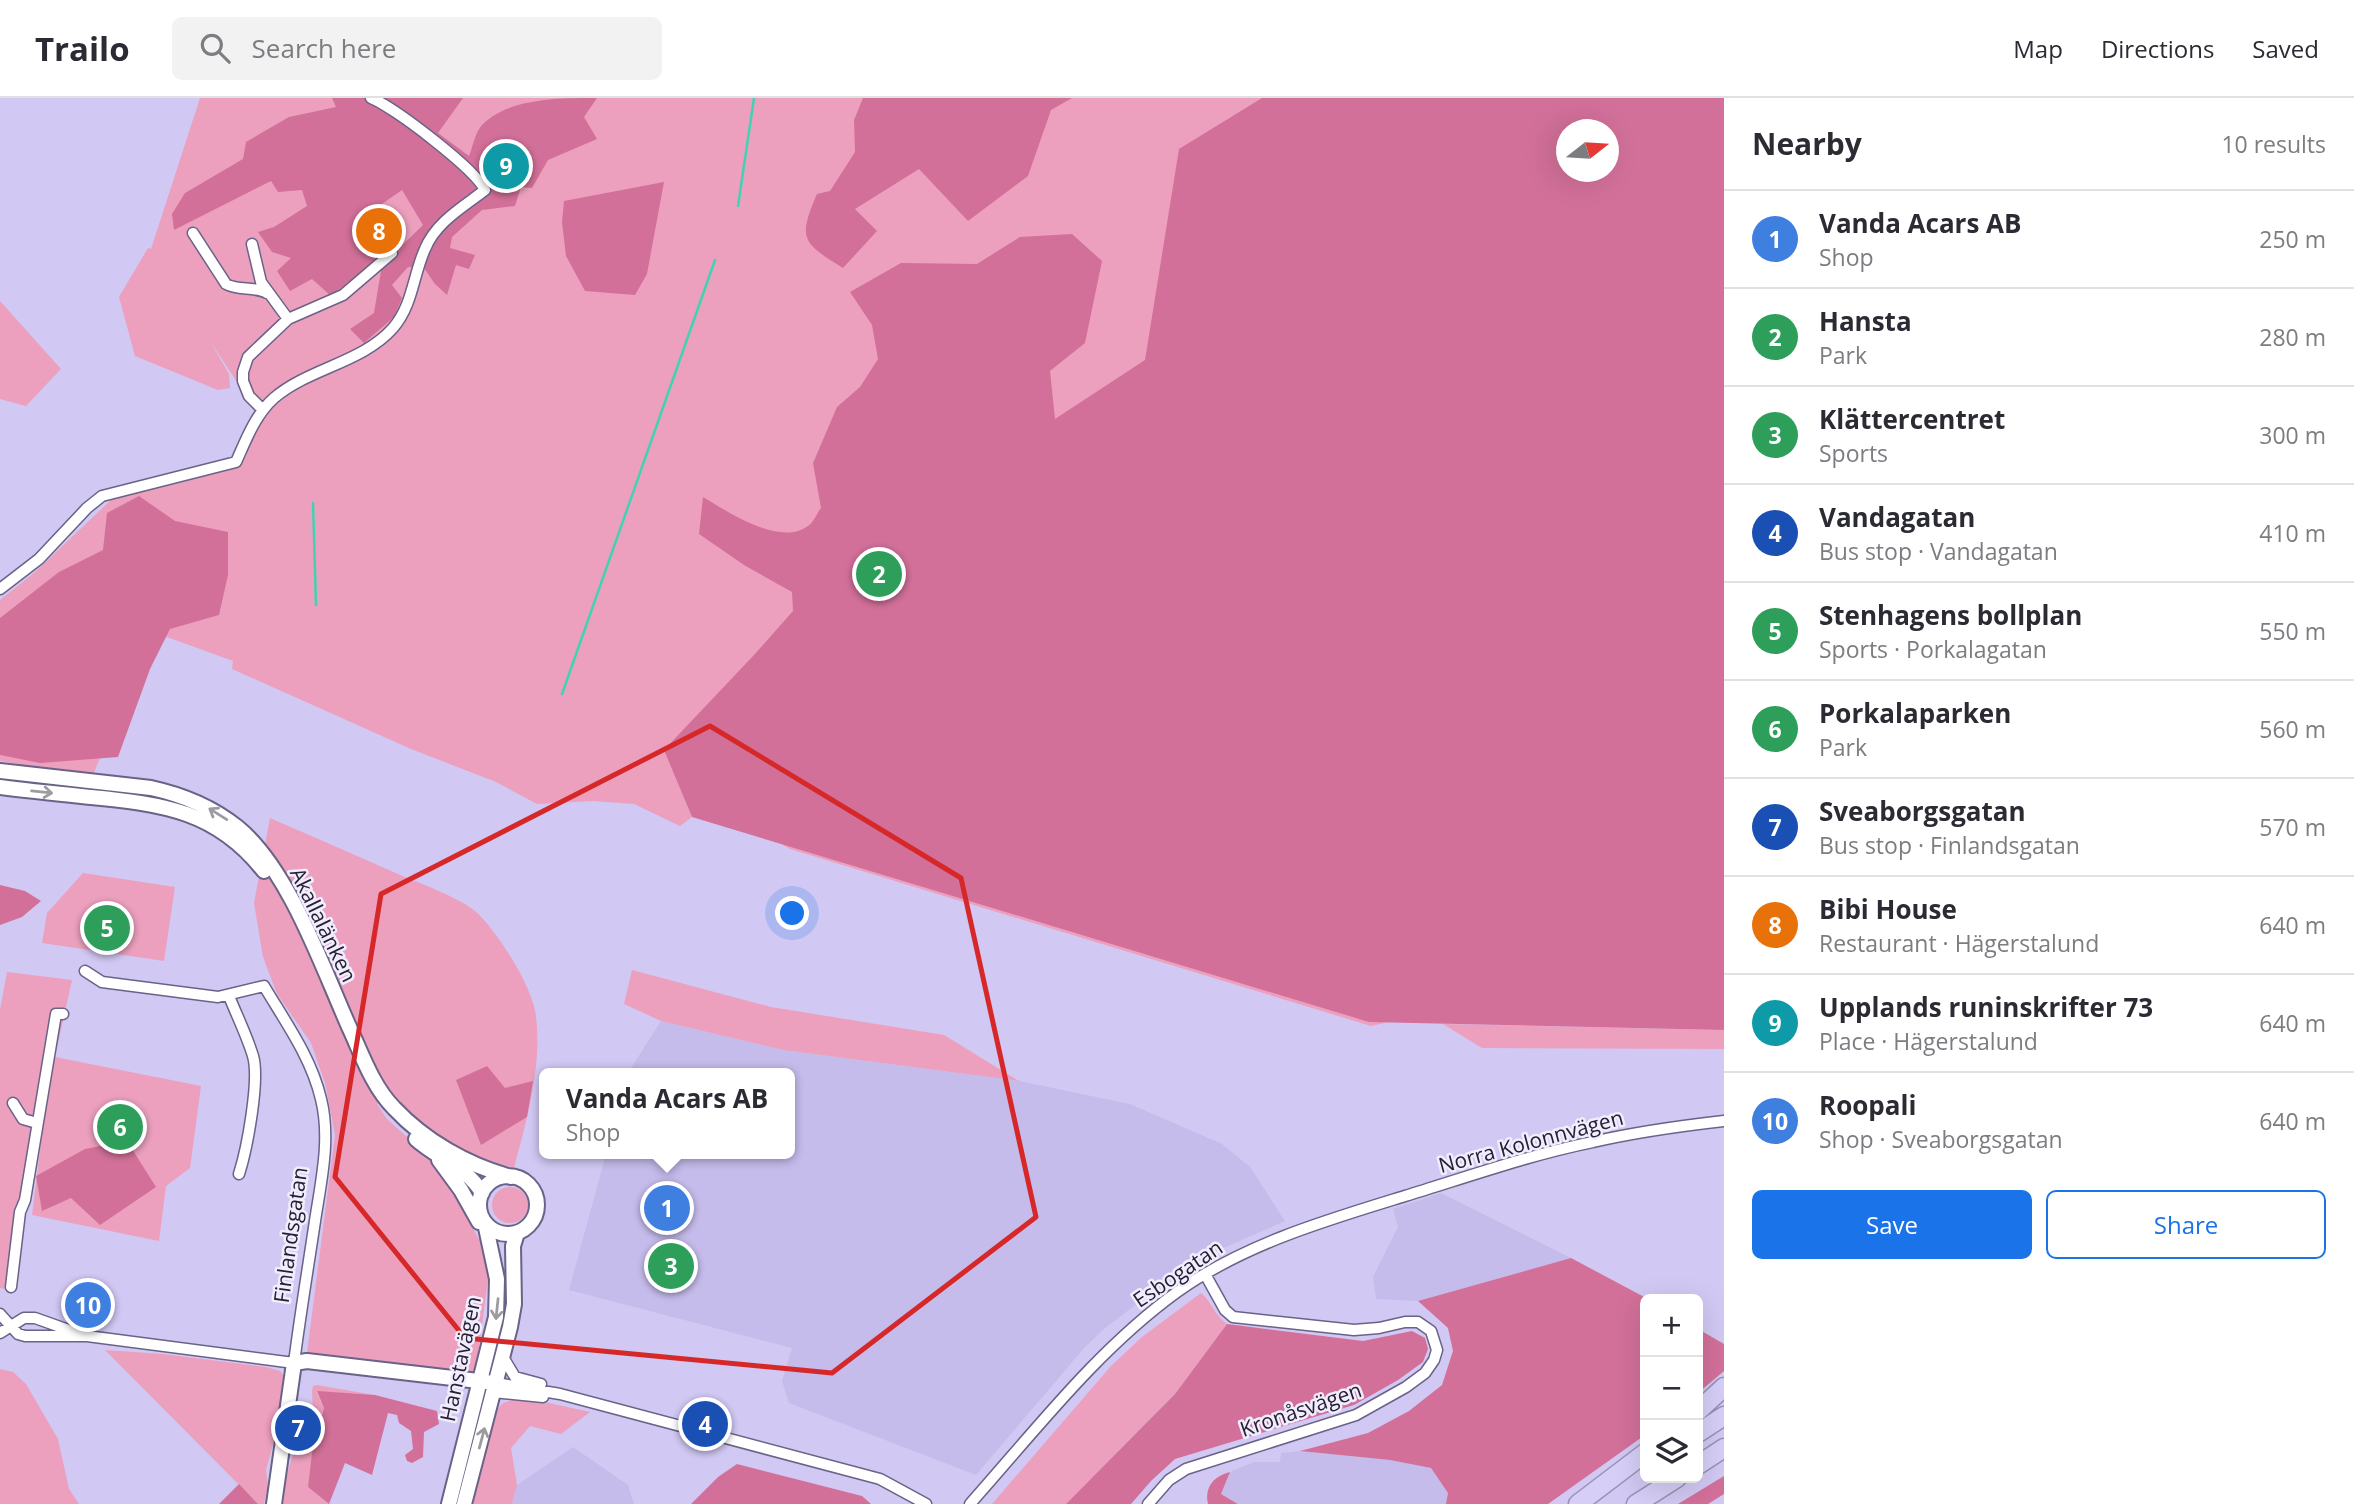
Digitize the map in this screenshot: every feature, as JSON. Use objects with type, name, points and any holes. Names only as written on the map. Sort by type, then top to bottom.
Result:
[{"type":"highway","points":[[1703,1406],[1724,1387]]},
{"type":"highway","points":[[1703,1430],[1724,1416]]},
{"type":"highway","points":[[1703,1462],[1724,1448]]},
{"type":"highway","points":[[1578,1504],[1640,1457]]},
{"type":"highway","points":[[1590,1504],[1640,1471]]},
{"type":"highway","points":[[1636,1504],[1669,1483]]},
{"type":"main road","name":"Akallalänken","points":[[0,771],[151,788],[173,793],[207,807],[239,828],[267,859],[296,908],[371,1075],[392,1106],[424,1135],[458,1156],[511,1177]]},
{"type":"main road","name":"Akallalänken","points":[[0,787],[175,808],[209,824],[240,846],[273,882],[352,1054],[370,1087],[392,1117],[435,1154],[476,1183],[482,1193]]},
{"type":"main road","points":[[435,1154],[461,1190],[490,1242]]},
{"type":"main road","points":[[511,1177],[519,1178],[530,1186],[537,1200],[537,1208],[531,1223],[517,1233],[500,1233],[485,1223],[480,1208],[482,1193],[494,1180],[511,1177]]},
{"type":"main road","name":"Hanstavägen","points":[[449,1504],[496,1317],[497,1279],[485,1223]]},
{"type":"main road","name":"Hanstavägen","points":[[464,1504],[503,1357],[514,1304],[513,1246],[517,1233]]},
{"type":"main road","points":[[294,1363],[309,1369],[495,1388]]},
{"type":"main road","name":"Finlandsgatan","points":[[274,1504],[294,1363]]},
{"type":"street","points":[[0,589],[40,559],[86,508],[102,496],[236,462],[263,410],[274,398],[362,351],[387,335],[402,317],[425,247],[433,234],[442,223],[485,190],[470,170],[391,108],[371,98]]},
{"type":"street","points":[[193,233],[226,284],[267,293]]},
{"type":"street","points":[[252,244],[257,271],[267,293],[288,319]]},
{"type":"street","points":[[263,410],[249,396],[243,372],[245,364],[259,345],[288,319],[343,295],[392,253]]},
{"type":"street","points":[[85,971],[102,982],[229,996],[254,1059],[254,1089],[244,1159],[239,1174]]},
{"type":"street","name":"Finlandsgatan","points":[[229,996],[264,986],[300,1044],[311,1066],[322,1100],[326,1132],[323,1171],[294,1363]]},
{"type":"street","points":[[11,1287],[20,1212],[25,1200],[56,1014],[63,1014]]},
{"type":"street","points":[[13,1103],[23,1119],[37,1123]]},
{"type":"street","name":"Norra Kolonnvägen","points":[[1432,1188],[1592,1142],[1724,1121]]},
{"type":"street","name":"Esbogatan","points":[[970,1504],[1103,1356],[1177,1292],[1252,1249],[1432,1188]]},
{"type":"street","name":"Kronåsvägen","points":[[1148,1504],[1169,1480],[1186,1469],[1356,1415],[1425,1373],[1437,1350],[1431,1331],[1418,1322],[1354,1330],[1233,1317],[1225,1310],[1205,1274]]},
{"type":"street","points":[[0,1314],[18,1334],[25,1336],[87,1336],[294,1363]]},
{"type":"street","points":[[0,1333],[24,1318],[35,1318],[87,1336]]},
{"type":"street","points":[[503,1357],[515,1377],[548,1386],[560,1394]]},
{"type":"street","points":[[495,1388],[560,1394],[880,1479],[926,1504]]},
{"type":"street","points":[[495,1388],[578,1400]]},
{"type":"highlighted area","points":[[710,726],[961,878],[1036,1217],[832,1373],[465,1338],[335,1177],[381,894]]},
{"type":"shaded area","points":[[200,98],[1724,98],[1533,989],[1371,1026],[790,849],[678,782],[692,817],[680,826],[634,804],[593,801],[537,804],[496,782],[411,749],[232,669],[233,661],[153,632],[92,777],[0,761],[0,600],[35,572],[112,499],[233,467],[241,441],[256,411],[210,341],[229,374],[230,388],[218,390],[135,356],[119,297],[148,248],[151,249]]},
{"type":"shaded area","points":[[332,98],[463,98],[438,133],[469,156],[482,125],[506,109],[535,101],[597,98],[584,117],[597,139],[548,160],[532,188],[521,187],[515,206],[482,210],[452,237],[450,248],[475,255],[469,269],[456,265],[447,295],[424,268],[408,267],[392,285],[402,298],[394,317],[364,343],[350,329],[374,313],[382,265],[423,225],[402,190],[356,222],[376,260],[331,296],[312,279],[290,291],[277,271],[291,258],[272,252],[258,232],[274,227],[307,206],[302,190],[278,192],[271,181],[174,230],[172,214],[185,193],[243,159],[246,142],[289,117],[336,107]]},
{"type":"shaded area","points":[[863,98],[1072,98],[1051,110],[1028,176],[968,221],[919,169],[855,209],[877,231],[843,268],[812,246],[807,239],[807,221],[817,194],[830,191],[855,152],[854,120]]},
{"type":"shaded area","points":[[1262,98],[1724,98],[1724,1030],[1369,1022],[692,817],[664,750],[793,611],[792,592],[744,565],[699,534],[703,497],[754,525],[769,530],[796,531],[814,520],[821,508],[813,463],[837,407],[860,387],[878,359],[872,325],[850,292],[901,263],[977,264],[1020,237],[1072,234],[1102,261],[1085,343],[1050,371],[1055,419],[1145,360],[1179,149]]},
{"type":"shaded area","points":[[664,182],[647,274],[635,295],[585,291],[566,256],[562,222],[564,201]]},
{"type":"shaded area","points":[[0,301],[61,369],[26,406],[0,399]]},
{"type":"shaded area","points":[[139,496],[175,521],[228,532],[228,575],[219,615],[170,629],[150,669],[118,757],[40,763],[0,755],[0,618],[59,572],[103,550],[107,513]]},
{"type":"shaded area","points":[[270,818],[469,906],[484,919],[503,944],[521,975],[533,1004],[537,1035],[535,1074],[514,1168],[448,1142],[420,1122],[393,1096],[377,1104],[387,1119],[416,1145],[443,1175],[481,1243],[489,1272],[476,1370],[466,1375],[313,1359],[307,1353],[335,1135],[325,1083],[311,1043],[277,994],[263,957],[254,903]]},
{"type":"shaded area","points":[[83,873],[175,887],[164,961],[42,943],[47,913]]},
{"type":"shaded area","points":[[0,885],[25,891],[41,901],[22,917],[0,925]]},
{"type":"shaded area","points":[[632,970],[771,1007],[944,1035],[1019,1081],[783,1050],[661,1021],[624,1004]]},
{"type":"shaded area","points":[[7,972],[72,980],[55,1057],[201,1086],[190,1168],[166,1186],[159,1241],[32,1215],[47,1093],[4,1289],[0,1288],[0,1010]]},
{"type":"shaded area","points":[[661,1021],[783,1050],[1019,1081],[1130,1104],[1222,1144],[1250,1167],[1285,1221],[1192,1262],[1105,1328],[1085,1347],[976,1475],[789,1403],[782,1381],[792,1348],[569,1290],[605,1159],[795,1159],[795,1068],[631,1068]]},
{"type":"shaded area","points":[[1443,1024],[1724,1030],[1724,1049],[1482,1048]]},
{"type":"shaded area","points":[[487,1066],[505,1088],[533,1081],[527,1117],[481,1145],[456,1080]]},
{"type":"shaded area","points":[[127,1141],[156,1187],[100,1225],[71,1198],[42,1211],[36,1176],[85,1149]]},
{"type":"shaded area","points":[[510,1187],[523,1192],[528,1205],[523,1218],[510,1223],[497,1218],[492,1205],[497,1192]]},
{"type":"shaded area","points":[[1441,1193],[1571,1258],[1418,1301],[1376,1299],[1373,1277],[1398,1227],[1393,1209]]},
{"type":"shaded area","points":[[1571,1258],[1640,1295],[1640,1439],[1548,1504],[1446,1504],[1448,1493],[1431,1468],[1390,1460],[1300,1451],[1368,1433],[1409,1411],[1442,1385],[1453,1351],[1448,1328],[1418,1301]]},
{"type":"shaded area","points":[[1201,1293],[1227,1324],[1175,1394],[1066,1504],[992,1504],[1111,1366],[1142,1337]]},
{"type":"shaded area","points":[[1227,1324],[1363,1341],[1412,1331],[1425,1338],[1428,1349],[1423,1362],[1354,1405],[1175,1459],[1131,1504],[1066,1504],[1175,1394]]},
{"type":"shaded area","points":[[1703,1332],[1724,1344],[1724,1371],[1703,1389]]},
{"type":"shaded area","points":[[105,1350],[163,1354],[280,1371],[284,1376],[277,1430],[266,1470],[268,1486],[264,1504],[258,1504]]},
{"type":"shaded area","points":[[0,1369],[13,1372],[26,1384],[58,1439],[69,1489],[79,1504],[0,1504]]},
{"type":"shaded area","points":[[313,1386],[375,1395],[317,1392],[324,1408],[308,1487],[329,1504],[283,1504],[286,1478],[295,1447],[309,1442],[314,1430],[312,1391]]},
{"type":"shaded area","points":[[317,1391],[375,1395],[437,1411],[439,1424],[424,1432],[423,1457],[412,1463],[407,1461],[405,1455],[413,1449],[411,1431],[399,1423],[397,1415],[388,1413],[372,1475],[345,1463],[329,1504],[308,1487],[312,1453],[324,1408]]},
{"type":"shaded area","points":[[516,1399],[590,1412],[561,1434],[530,1426],[511,1448],[517,1485],[512,1504],[471,1504],[494,1413],[503,1403]]},
{"type":"shaded area","points":[[573,1447],[628,1485],[634,1504],[512,1504],[517,1485]]},
{"type":"shaded area","points":[[1300,1451],[1390,1460],[1431,1468],[1448,1493],[1446,1504],[1239,1504],[1221,1494],[1230,1472],[1254,1462],[1280,1462],[1281,1453]]},
{"type":"shaded area","points":[[737,1464],[862,1496],[871,1504],[691,1504],[718,1477]]},
{"type":"shaded area","points":[[1230,1472],[1221,1494],[1238,1504],[1208,1504],[1209,1487],[1219,1476]]},
{"type":"shaded area","points":[[1724,1476],[1724,1494],[1708,1504],[1678,1504]]},
{"type":"shaded area","points":[[239,1484],[258,1504],[219,1504]]},
{"type":"waterway","points":[[738,206],[754,98]]},
{"type":"waterway","points":[[562,694],[715,260]]},
{"type":"waterway","points":[[313,503],[316,605]]},
{"type":"place","name":"Upplands runinskrifter 73","points":[[506,166]]},
{"type":"place","name":"Bibi House","points":[[379,231]]},
{"type":"place","name":"Hansta","points":[[879,574]]},
{"type":"place","name":"Stenhagens bollplan","points":[[107,928]]},
{"type":"place","name":"Porkalaparken","points":[[120,1127]]},
{"type":"place","name":"Vanda Acars AB","points":[[667,1208]]},
{"type":"place","name":"Klättercentret","points":[[671,1266]]},
{"type":"place","name":"Roopali","points":[[88,1305]]},
{"type":"place","name":"Vandagatan","points":[[705,1424]]},
{"type":"place","name":"Sveaborgsgatan","points":[[298,1428]]}]
